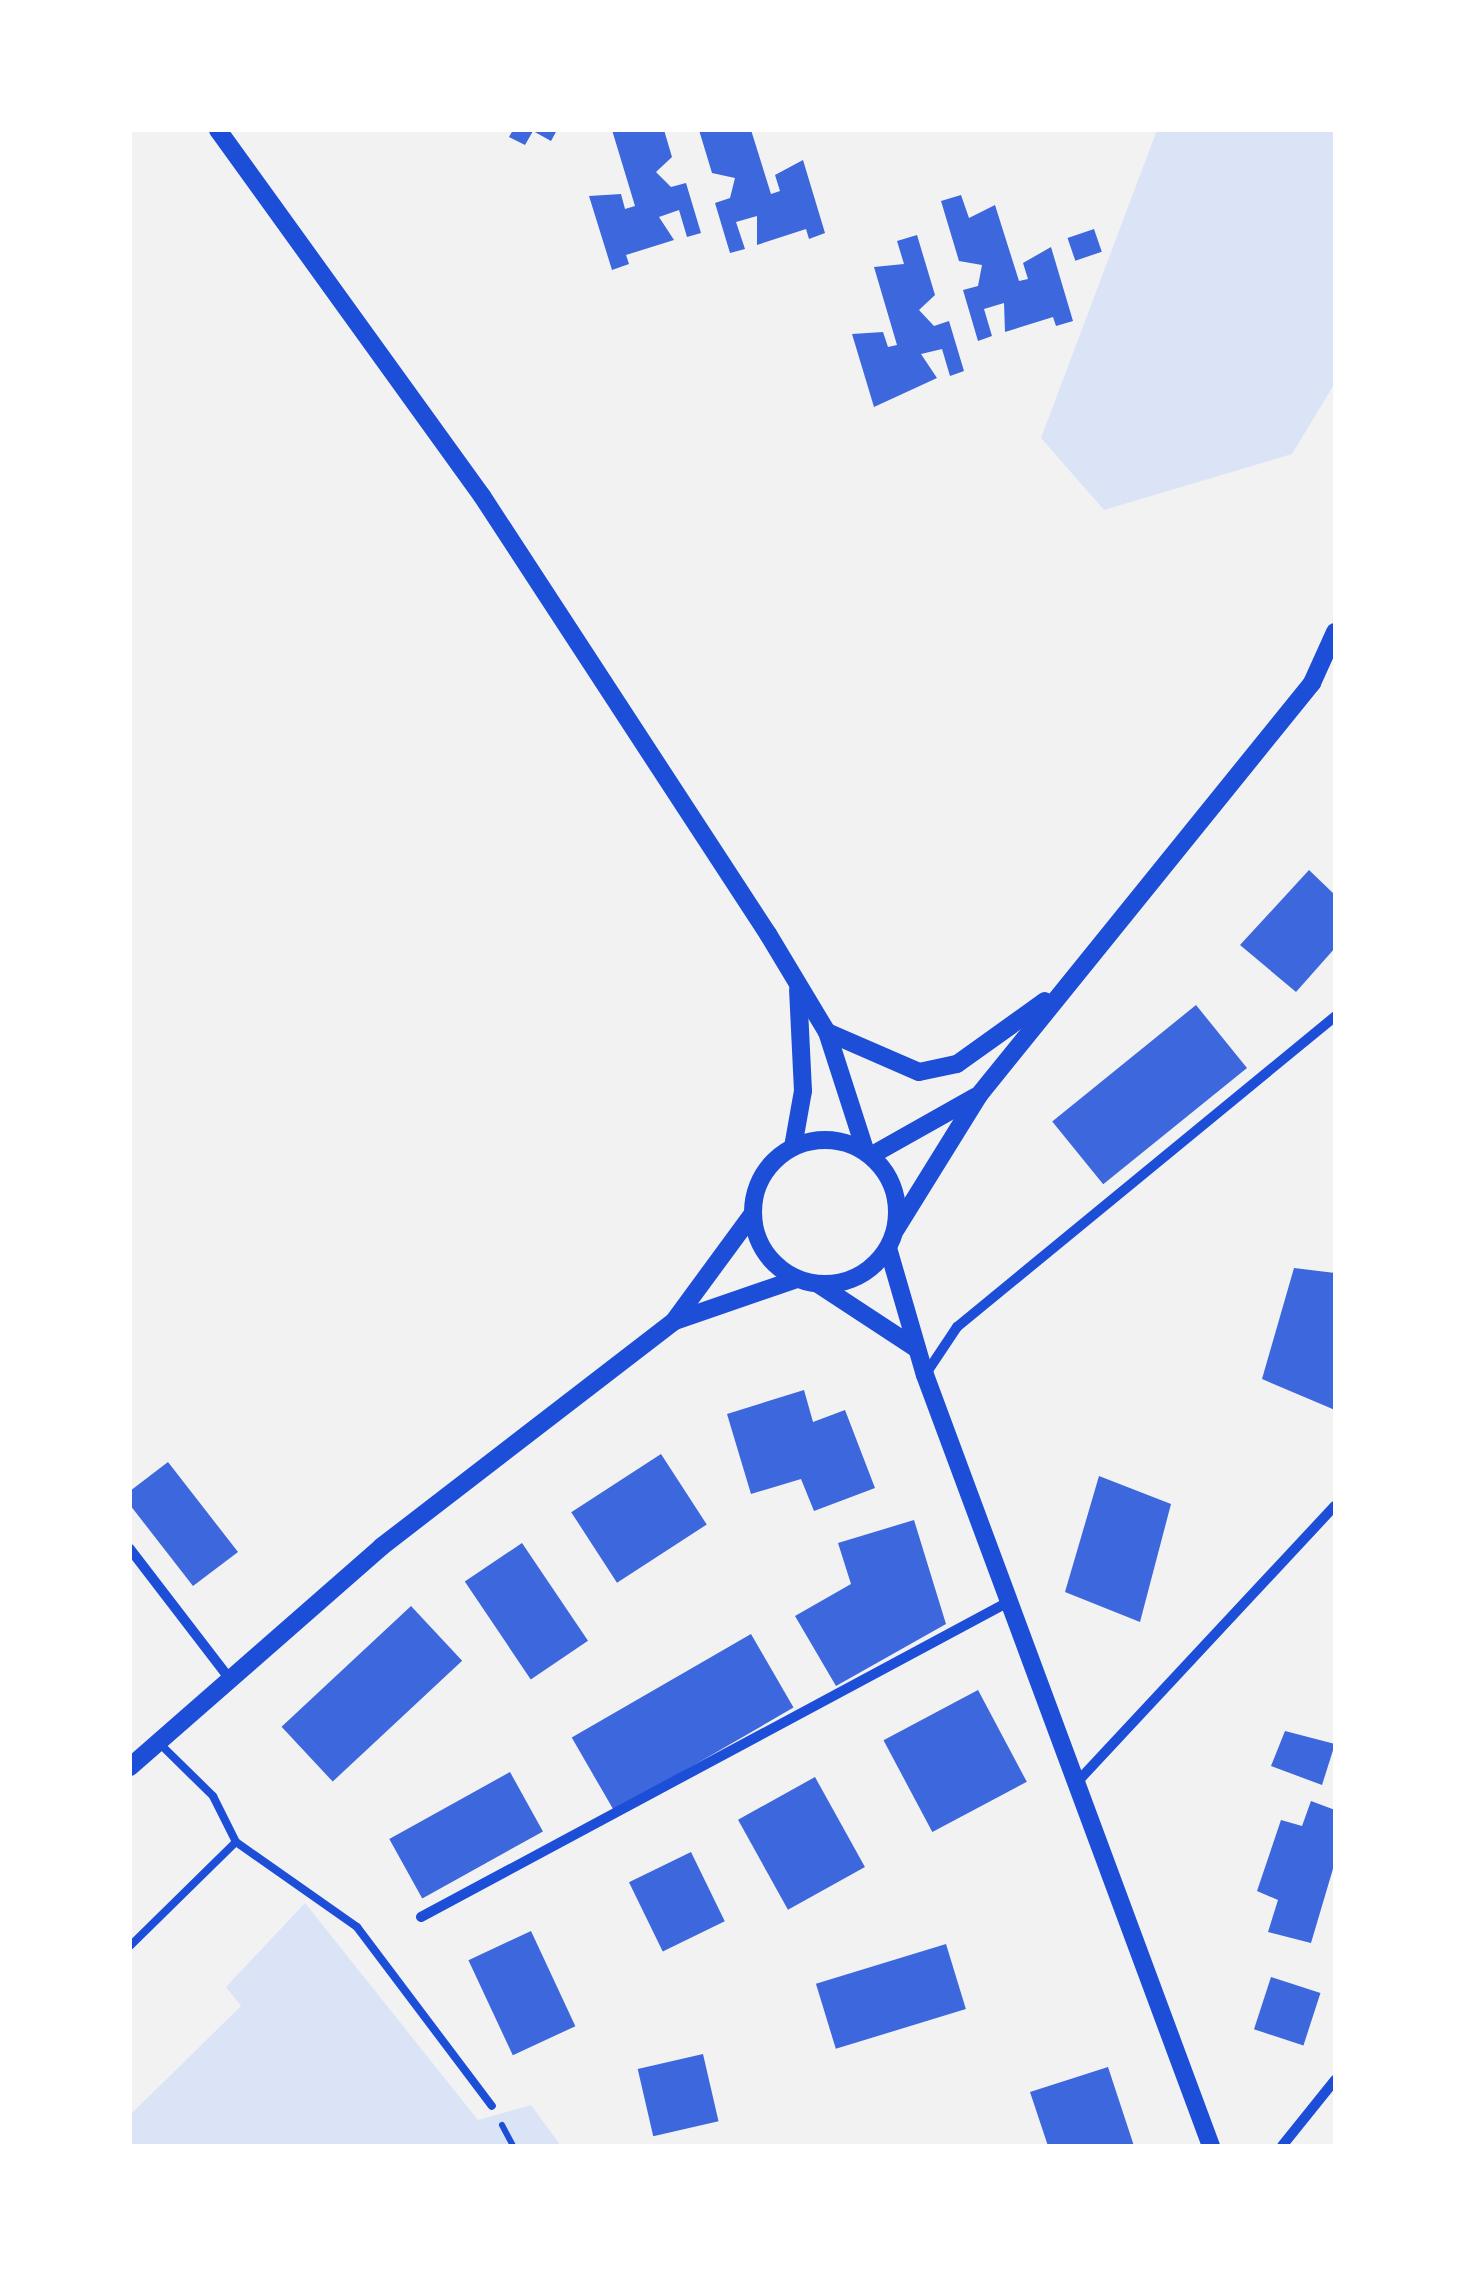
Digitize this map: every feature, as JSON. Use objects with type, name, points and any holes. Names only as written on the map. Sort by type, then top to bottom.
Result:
[{"type":"street","points":[[218,130],[482,496],[797,980],[827,1032],[868,1153],[894,1189],[896,1229]]},
{"type":"street","points":[[818,1284],[859,1276],[888,1248],[979,1094],[1312,683],[1335,632]]},
{"type":"street","points":[[793,1147],[803,1091],[797,980]]},
{"type":"street","points":[[827,1032],[919,1072],[956,1064],[1062,989]]},
{"type":"street","points":[[925,1375],[957,1327],[1335,1017]]},
{"type":"street","points":[[130,1767],[381,1547],[674,1321],[752,1214],[762,1174],[793,1147],[830,1140],[868,1153],[979,1094]]},
{"type":"street","points":[[752,1214],[760,1244],[798,1279],[818,1284],[917,1349]]},
{"type":"street","points":[[888,1248],[925,1375],[1081,1778],[1212,2146]]},
{"type":"street","points":[[674,1321],[798,1279]]},
{"type":"street","points":[[1081,1778],[1335,1506]]},
{"type":"street","points":[[130,1549],[229,1678]]},
{"type":"street","points":[[422,1918],[1011,1600]]},
{"type":"street","points":[[1282,2146],[1335,2080]]},
{"type":"lane","points":[[158,1742],[213,1796],[236,1842],[357,1927],[492,2106]]},
{"type":"lane","points":[[130,1946],[236,1842]]},
{"type":"shaded area","points":[[1157,130],[1335,130],[1335,383],[1292,454],[1104,510],[1041,438]]},
{"type":"shaded area","points":[[305,1903],[478,2120],[531,2105],[561,2146],[130,2146],[130,2115],[241,2006],[226,1987]]},
{"type":"building","points":[[513,130],[557,130],[551,141],[533,131],[525,145],[509,137]]},
{"type":"building","points":[[612,130],[664,130],[672,157],[656,172],[671,187],[686,183],[701,233],[687,237],[679,210],[659,217],[674,240],[626,255],[629,264],[612,270],[589,196],[621,194],[625,209],[635,206]]},
{"type":"building","points":[[699,130],[751,130],[771,194],[780,191],[775,175],[803,160],[825,233],[809,239],[806,229],[757,245],[757,216],[736,222],[745,249],[730,253],[715,203],[730,198],[735,178],[712,173]]},
{"type":"building","points":[[961,195],[969,218],[995,205],[1019,281],[1028,279],[1023,263],[1051,247],[1073,321],[1056,326],[1053,317],[1005,332],[1004,303],[984,309],[992,336],[978,341],[963,290],[978,286],[982,265],[959,261],[941,201]]},
{"type":"building","points":[[1094,229],[1102,252],[1075,261],[1068,238]]},
{"type":"building","points":[[917,235],[935,295],[919,310],[934,326],[949,321],[964,371],[950,376],[942,349],[921,354],[937,378],[874,407],[852,334],[883,332],[888,347],[897,345],[874,267],[904,264],[897,241]]},
{"type":"building","points":[[1309,870],[1335,895],[1335,948],[1296,992],[1240,945]]},
{"type":"building","points":[[1196,1005],[1247,1068],[1103,1184],[1052,1121]]},
{"type":"building","points":[[1294,1268],[1335,1273],[1335,1410],[1262,1379]]},
{"type":"building","points":[[804,1390],[813,1422],[845,1410],[875,1488],[814,1511],[801,1479],[751,1494],[727,1414]]},
{"type":"building","points":[[661,1454],[707,1524],[617,1583],[571,1512]]},
{"type":"building","points":[[168,1462],[238,1552],[193,1586],[130,1505],[130,1491]]},
{"type":"building","points":[[1099,1476],[1171,1504],[1140,1622],[1065,1592]]},
{"type":"building","points":[[914,1520],[946,1624],[836,1686],[795,1616],[851,1584],[838,1543]]},
{"type":"building","points":[[522,1543],[588,1641],[531,1679],[465,1582]]},
{"type":"building","points":[[411,1606],[462,1661],[333,1782],[282,1727]]},
{"type":"building","points":[[751,1634],[794,1708],[614,1811],[572,1738]]},
{"type":"building","points":[[978,1690],[1027,1782],[932,1832],[884,1740]]},
{"type":"building","points":[[1285,1731],[1335,1744],[1322,1785],[1271,1766]]},
{"type":"building","points":[[510,1772],[543,1831],[422,1898],[389,1839]]},
{"type":"building","points":[[815,1777],[865,1867],[788,1910],[738,1820]]},
{"type":"building","points":[[1311,1801],[1335,1810],[1335,1862],[1311,1943],[1268,1932],[1278,1900],[1257,1891],[1281,1820],[1302,1826]]},
{"type":"building","points":[[691,1852],[725,1921],[663,1951],[629,1882]]},
{"type":"building","points":[[531,1931],[575,2026],[513,2055],[468,1960]]},
{"type":"building","points":[[946,1944],[966,2009],[836,2049],[816,1984]]},
{"type":"building","points":[[1271,1977],[1320,1993],[1303,2045],[1254,2029]]},
{"type":"building","points":[[703,2054],[719,2121],[653,2136],[638,2069]]},
{"type":"building","points":[[1108,2067],[1134,2146],[1048,2146],[1030,2092]]}]
